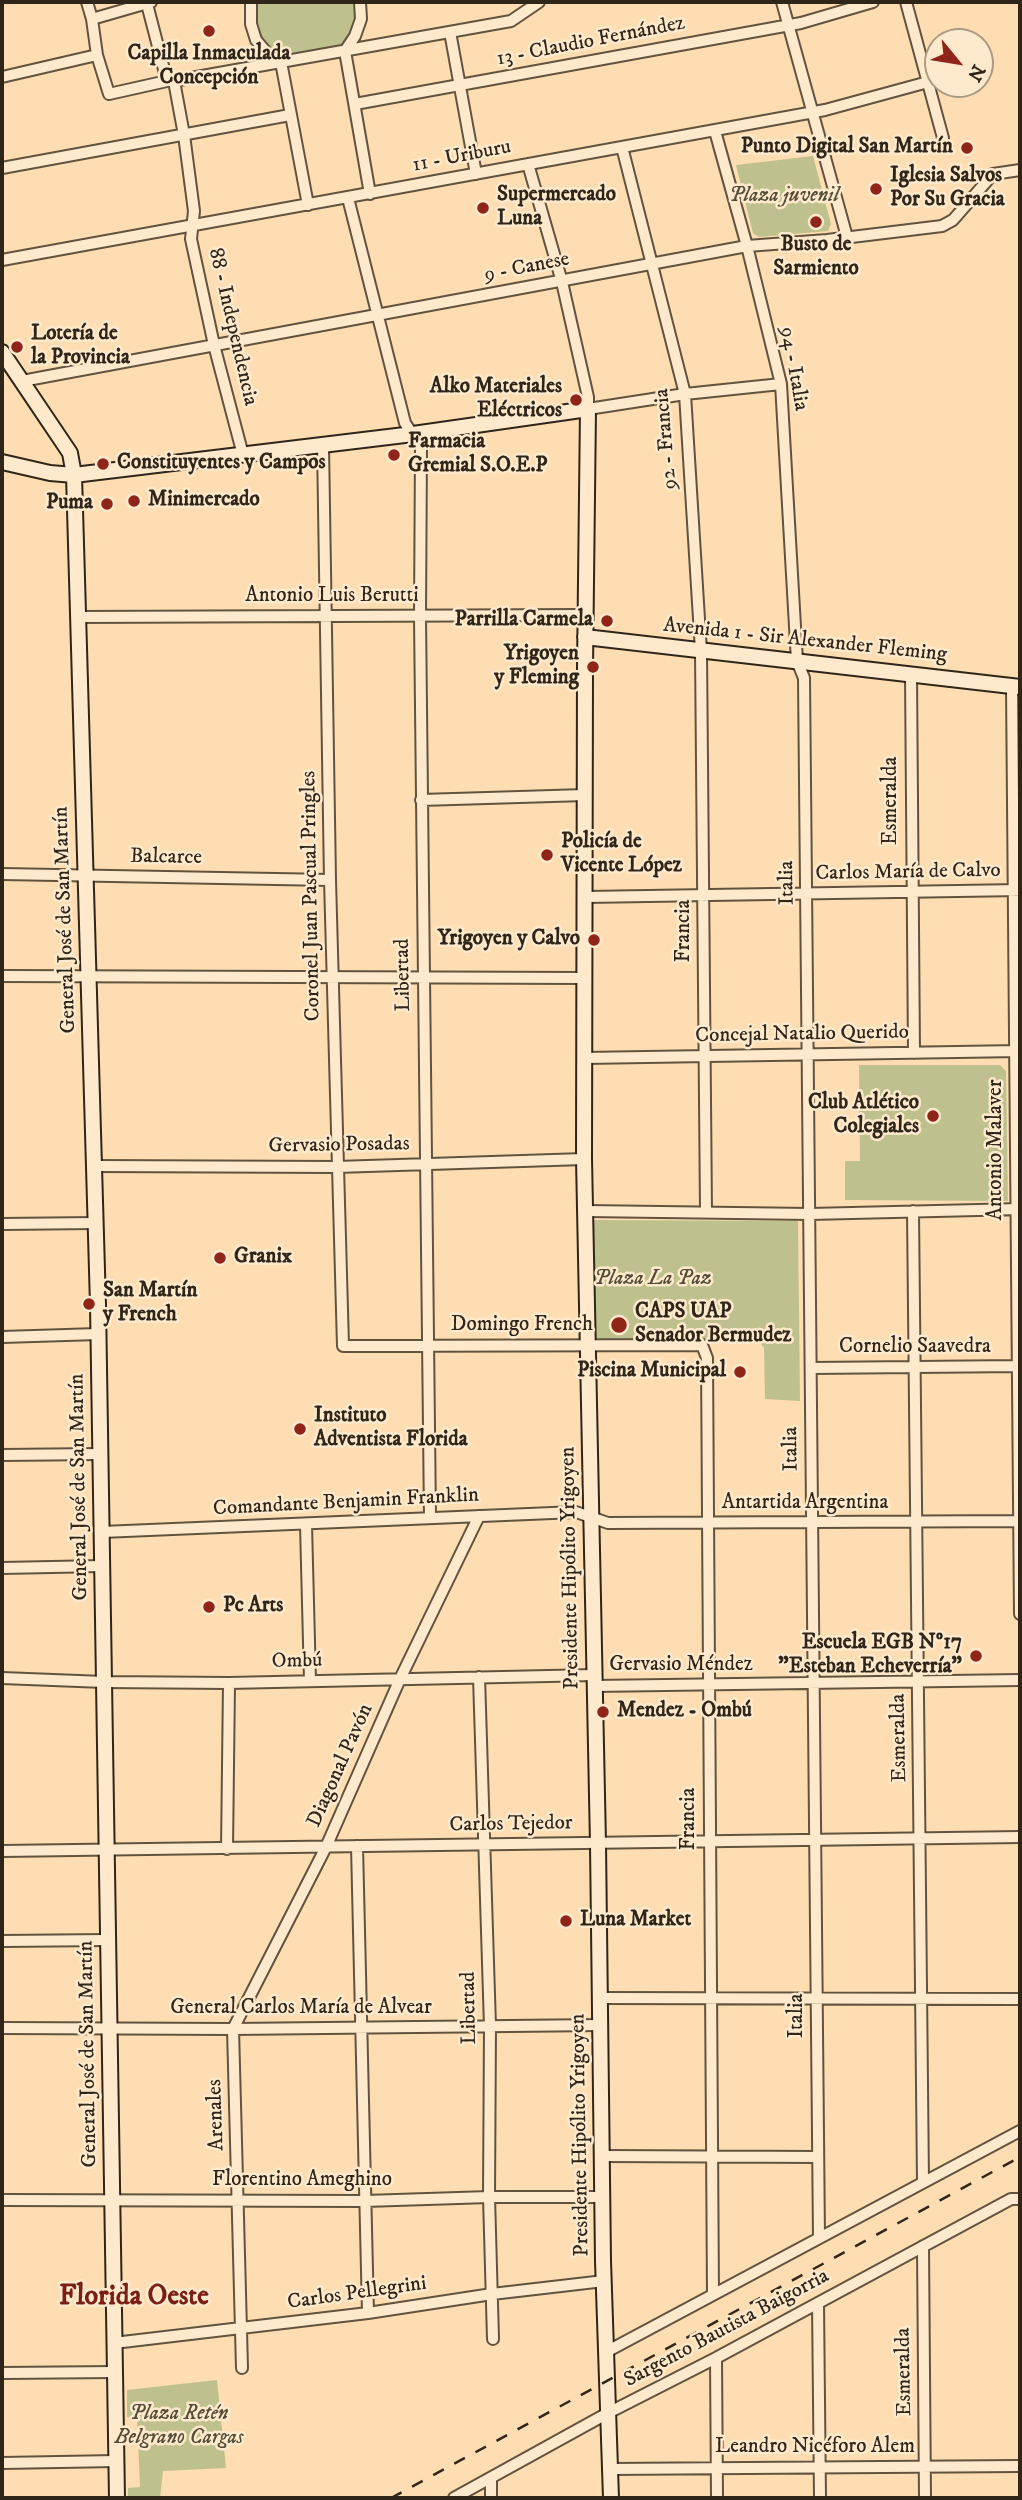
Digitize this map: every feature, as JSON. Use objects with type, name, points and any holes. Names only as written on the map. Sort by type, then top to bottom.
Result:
[{"type":"street","points":[[87,2],[97,55],[109,94],[511,21],[539,2]]},
{"type":"street","points":[[251,2],[251,24],[257,40],[267,53],[281,62],[309,205]]},
{"type":"street","points":[[360,2],[358,28],[345,51],[370,194]]},
{"type":"street","points":[[782,2],[847,237]]},
{"type":"street","name":"13 - Claudio Fernández","points":[[355,104],[788,25],[873,2]]},
{"type":"street","points":[[906,2],[924,67]]},
{"type":"street","points":[[92,19],[149,3]]},
{"type":"street","name":"88 - Independencia","points":[[149,3],[184,135],[194,211],[191,239],[214,345],[243,455]]},
{"type":"street","points":[[450,32],[476,174]]},
{"type":"street","points":[[2,77],[97,55]]},
{"type":"street","name":"11 - Uriburu","points":[[2,260],[812,113],[924,83]]},
{"type":"street","points":[[932,98],[943,138]]},
{"type":"street","points":[[2,168],[290,115]]},
{"type":"street","name":"94 - Italia","points":[[715,131],[781,384],[797,662]]},
{"type":"street","name":"92 - Francia","points":[[622,147],[685,394],[701,650]]},
{"type":"street","points":[[528,164],[562,282],[588,397],[588,409]]},
{"type":"street","name":"9 - Canese","points":[[22,381],[747,246],[942,226],[953,220],[993,174],[1020,170]]},
{"type":"street","name":"Libertad","points":[[348,198],[405,423],[421,447],[419,617],[430,1518]]},
{"type":"street","name":"General José de San Martín","points":[[2,352],[70,453],[74,475],[96,1223],[117,2498]]},
{"type":"street","points":[[2,462],[50,473],[74,475],[413,435],[685,394],[781,384]]},
{"type":"street","name":"Presidente Hipólito Yrigoyen","points":[[588,409],[584,1159],[601,1998],[602,2197],[611,2498]]},
{"type":"street","name":"Coronel Juan Pascual Pringles","points":[[323,445],[330,880],[343,1346]]},
{"type":"street","name":"Antonio Luis Berutti","points":[[79,617],[585,615]]},
{"type":"street","name":"Avenida 1 - Sir Alexander Fleming","points":[[585,638],[1016,686]]},
{"type":"street","name":"Francia","points":[[701,650],[706,1212]]},
{"type":"street","name":"Italia","points":[[797,662],[804,678],[819,2238]]},
{"type":"street","name":"Esmeralda","points":[[911,674],[914,1053]]},
{"type":"street","name":"Antonio Malaver","points":[[1016,686],[1020,1614]]},
{"type":"street","points":[[421,800],[585,795]]},
{"type":"street","name":"Balcarce","points":[[2,874],[330,880]]},
{"type":"street","name":"Carlos María de Calvo","points":[[586,897],[1017,890]]},
{"type":"street","points":[[2,976],[585,978]]},
{"type":"street","name":"Concejal Natalio Querido","points":[[584,1058],[1018,1051]]},
{"type":"street","name":"Gervasio Posadas","points":[[94,1166],[337,1167],[584,1159]]},
{"type":"street","points":[[586,1211],[810,1214],[1018,1209]]},
{"type":"street","name":"Esmeralda","points":[[913,1210],[923,2181]]},
{"type":"street","points":[[2,1224],[96,1223]]},
{"type":"street","points":[[2,1337],[98,1334]]},
{"type":"street","name":"Francia","points":[[702,1345],[707,1358],[713,2295]]},
{"type":"street","name":"Domingo French","points":[[343,1346],[702,1345]]},
{"type":"street","name":"Cornelio Saavedra","points":[[811,1368],[1019,1366]]},
{"type":"street","points":[[2,1455],[100,1454]]},
{"type":"street","name":"Comandante Benjamin Franklin","points":[[102,1532],[576,1512],[591,1517]]},
{"type":"street","name":"Diagonal Pavón","points":[[233,2029],[326,1847],[400,1679],[479,1516]]},
{"type":"street","name":"Antartida Argentina","points":[[591,1517],[608,1523],[1020,1521]]},
{"type":"street","points":[[306,1525],[310,1681]]},
{"type":"street","points":[[2,1568],[102,1566]]},
{"type":"street","name":"Libertad","points":[[479,1676],[490,2026],[489,2197],[493,2339]]},
{"type":"street","name":"Ombú","points":[[2,1678],[104,1682],[310,1681],[479,1676],[594,1680]]},
{"type":"street","name":"Gervasio Méndez","points":[[594,1680],[708,1686],[1020,1681]]},
{"type":"street","points":[[227,1849],[229,1682]]},
{"type":"street","name":"Carlos Tejedor","points":[[2,1851],[1020,1837]]},
{"type":"street","points":[[357,1846],[368,2313]]},
{"type":"street","points":[[2,1941],[108,1940]]},
{"type":"street","points":[[601,1998],[1020,1999]]},
{"type":"street","name":"General Carlos María de Alvear","points":[[2,2028],[233,2029],[601,2025]]},
{"type":"street","name":"Arenales","points":[[233,2029],[242,2368]]},
{"type":"street","name":"Sargento Bautista Baigorria","points":[[606,2352],[1020,2131]]},
{"type":"street","points":[[603,2156],[818,2157]]},
{"type":"street","name":"Florentino Ameghino","points":[[2,2200],[365,2201],[602,2197]]},
{"type":"street","name":"Sargento Bautista Baigorria","points":[[454,2498],[608,2413],[1010,2200],[1020,2199]]},
{"type":"street","name":"Esmeralda","points":[[923,2246],[925,2498]]},
{"type":"street","name":"Carlos Pellegrini","points":[[114,2343],[368,2313],[492,2294],[604,2281]]},
{"type":"street","points":[[818,2303],[820,2498]]},
{"type":"street","points":[[716,2358],[717,2498]]},
{"type":"street","points":[[2,2373],[115,2372]]},
{"type":"street","points":[[2,2463],[116,2461]]},
{"type":"street","name":"Leandro Nicéforo Alem","points":[[609,2469],[1020,2466]]},
{"type":"street","points":[[491,2477],[491,2498]]},
{"type":"green space","points":[[251,2],[360,2],[350,46],[281,62],[256,40]]},
{"type":"green space","name":"Plaza juvenil","points":[[813,156],[831,224],[828,231],[759,237],[753,233],[736,165]]},
{"type":"green space","name":"Club Atlético Colegiales","points":[[859,1065],[1000,1065],[1006,1071],[1008,1201],[845,1200],[845,1161],[860,1161]]},
{"type":"green space","name":"Plaza La Paz","points":[[592,1220],[798,1221],[800,1401],[765,1399],[764,1348],[756,1337],[726,1335],[713,1339],[593,1340]]},
{"type":"green space","name":"Plaza Retén Belgrano Cargas","points":[[217,2380],[226,2468],[163,2471],[160,2498],[128,2498],[128,2488],[140,2487],[137,2418],[127,2417],[127,2390]]},
{"type":"railway","points":[[391,2498],[1020,2157]]},
{"type":"place","name":"Capilla Inmaculada Concepción","points":[[209,31]]},
{"type":"place","name":"Punto Digital San Martín","points":[[967,148]]},
{"type":"place","name":"Iglesia Salvos Por Su Gracia","points":[[876,189]]},
{"type":"place","name":"Supermercado Luna","points":[[483,208]]},
{"type":"place","name":"Busto de Sarmiento","points":[[816,222]]},
{"type":"place","name":"Lotería de la Provincia","points":[[17,347]]},
{"type":"place","name":"Alko Materiales Eléctricos","points":[[576,400]]},
{"type":"place","name":"Farmacia Gremial S.O.E.P","points":[[394,455]]},
{"type":"place","name":"Constituyentes y Campos","points":[[103,464]]},
{"type":"place","name":"Minimercado","points":[[134,501]]},
{"type":"place","name":"Puma","points":[[107,504]]},
{"type":"place","name":"Parrilla Carmela","points":[[607,621]]},
{"type":"place","name":"Yrigoyen y Fleming","points":[[593,667]]},
{"type":"place","name":"Policía de Vicente López","points":[[547,855]]},
{"type":"place","name":"Yrigoyen y Calvo","points":[[594,940]]},
{"type":"place","name":"Club Atlético Colegiales","points":[[933,1116]]},
{"type":"place","name":"Granix","points":[[220,1258]]},
{"type":"place","name":"San Martín y French","points":[[89,1304]]},
{"type":"place","name":"CAPS UAP Senador Bermudez","points":[[619,1325]]},
{"type":"place","name":"Piscina Municipal","points":[[740,1372]]},
{"type":"place","name":"Instituto Adventista Florida","points":[[300,1429]]},
{"type":"place","name":"Pc Arts","points":[[209,1607]]},
{"type":"place","name":"Escuela EGB Nº17 \"Esteban Echeverría\"","points":[[976,1656]]},
{"type":"place","name":"Mendez - Ombú","points":[[603,1712]]},
{"type":"place","name":"Luna Market","points":[[566,1921]]},
{"type":"district","name":"Florida Oeste","points":[[134,2298]]}]
